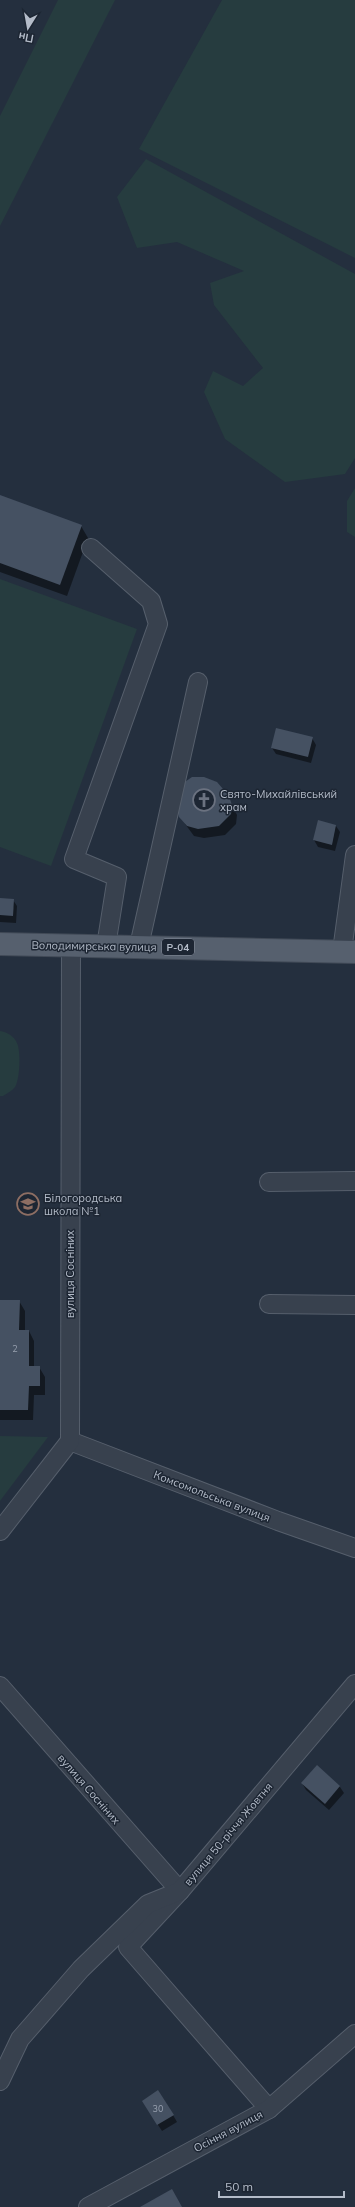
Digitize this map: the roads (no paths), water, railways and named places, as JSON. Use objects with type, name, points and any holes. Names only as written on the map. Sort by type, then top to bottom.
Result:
[{"type":"main road","name":"Володимирська вулиця","points":[[0,944],[348,952]]},
{"type":"street","points":[[91,548],[151,601],[158,624],[74,859],[117,877],[106,946]]},
{"type":"street","points":[[139,946],[198,682]]},
{"type":"street","points":[[348,952],[355,855]]},
{"type":"street","name":"вулиця Сосніних","points":[[70,1441],[71,945]]},
{"type":"street","points":[[269,1182],[355,1181]]},
{"type":"street","points":[[269,1304],[355,1305]]},
{"type":"street","points":[[0,1530],[70,1441]]},
{"type":"street","name":"Комсомольська вулиця","points":[[70,1441],[278,1521],[355,1548]]},
{"type":"street","name":"вулиця 50-річчя Жовтня","points":[[0,2081],[20,2039],[81,1968],[148,1904],[180,1891],[355,1684]]},
{"type":"street","name":"вулиця Сосніних","points":[[0,1686],[180,1891]]},
{"type":"street","points":[[180,1891],[128,1947],[270,2109]]},
{"type":"street","name":"Осіння вулиця","points":[[88,2207],[270,2109],[355,2034]]},
{"type":"place","name":"Свято-Михайлівський храм","points":[[204,800]]},
{"type":"place","name":"Білогородська школа №1","points":[[28,1204]]}]
